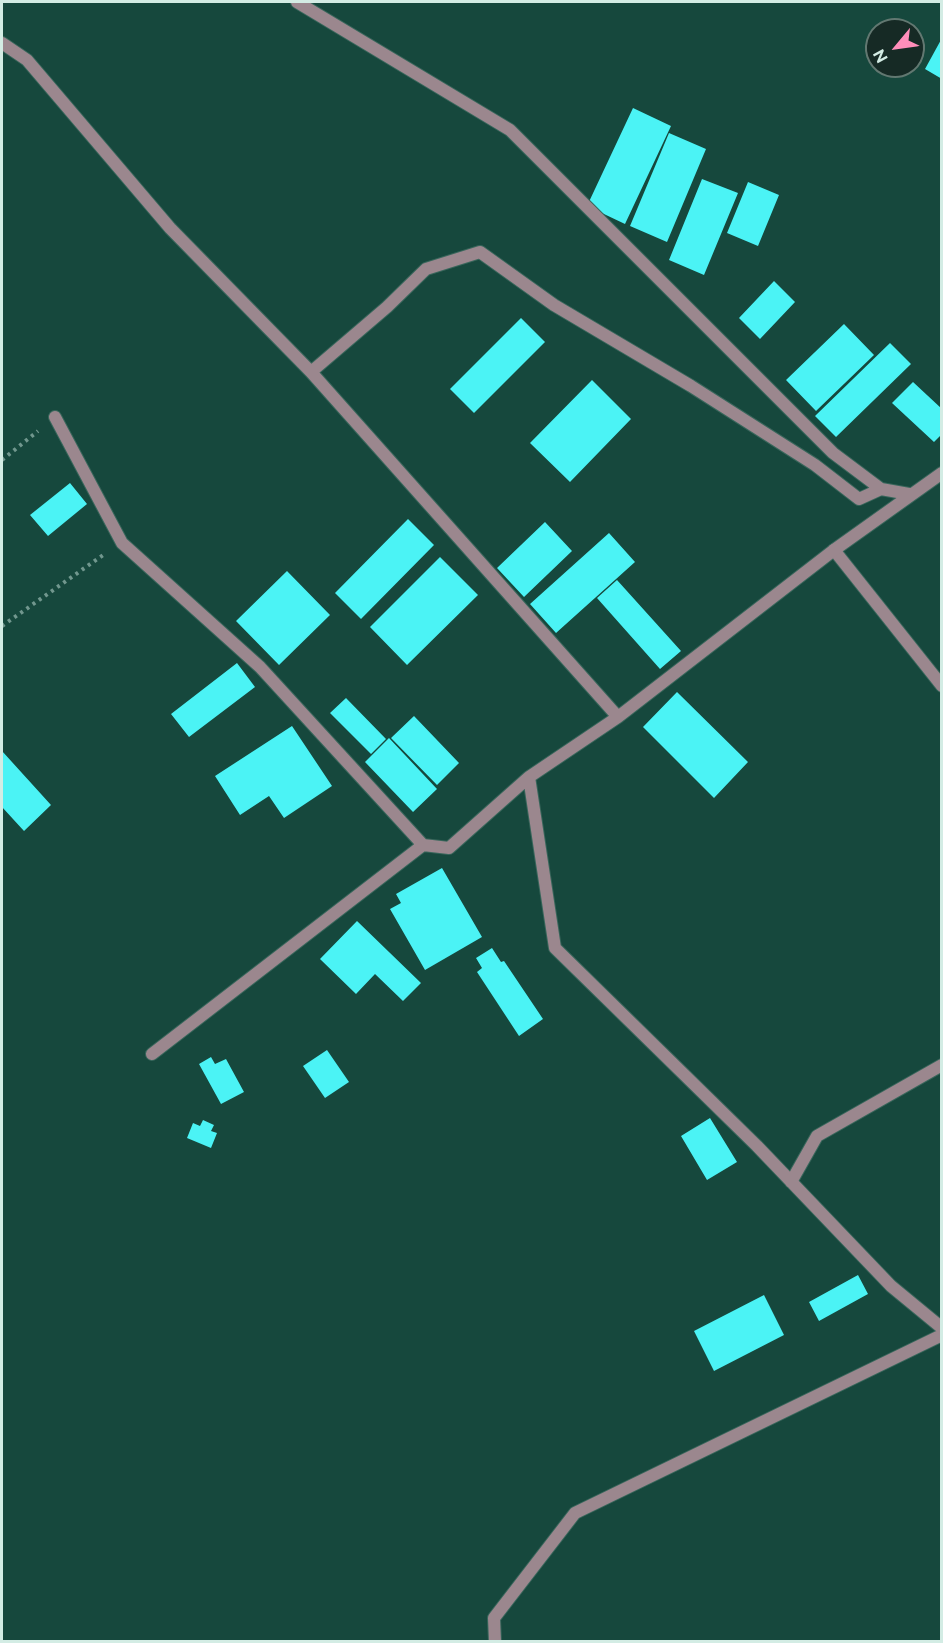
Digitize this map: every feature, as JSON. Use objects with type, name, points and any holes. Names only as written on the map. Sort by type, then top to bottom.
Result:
[{"type":"street","points":[[297,2],[510,130],[833,453],[881,489],[909,494]]},
{"type":"street","points":[[2,42],[27,60],[170,228],[311,372],[618,717]]},
{"type":"street","points":[[311,372],[387,307],[426,269],[480,252],[554,305],[691,386],[815,465],[858,499],[881,489]]},
{"type":"street","points":[[55,417],[122,543],[260,667],[423,845],[449,849],[529,777],[618,717],[834,550],[909,494],[942,473]]},
{"type":"street","points":[[834,550],[942,686]]},
{"type":"street","points":[[529,777],[555,948],[791,1182],[891,1286],[942,1328]]},
{"type":"street","points":[[152,1054],[423,845]]},
{"type":"street","points":[[791,1182],[817,1136],[942,1065]]},
{"type":"street","points":[[495,1641],[494,1618],[574,1513],[942,1335]]},
{"type":"path","points":[[2,460],[55,417]]},
{"type":"path","points":[[2,626],[122,543]]},
{"type":"building","points":[[942,38],[942,79],[925,69]]},
{"type":"building","points":[[633,108],[671,126],[625,224],[587,206]]},
{"type":"building","points":[[669,133],[706,149],[667,242],[630,226]]},
{"type":"building","points":[[702,179],[738,193],[704,275],[669,260]]},
{"type":"building","points":[[748,182],[779,195],[758,246],[727,233]]},
{"type":"building","points":[[774,281],[795,302],[760,339],[739,318]]},
{"type":"building","points":[[521,318],[545,342],[474,413],[450,389]]},
{"type":"building","points":[[844,324],[874,355],[816,411],[786,380]]},
{"type":"building","points":[[890,343],[911,364],[836,437],[815,416]]},
{"type":"building","points":[[592,380],[631,419],[570,482],[530,443]]},
{"type":"building","points":[[913,382],[942,409],[942,434],[934,442],[892,403]]},
{"type":"building","points":[[70,483],[87,504],[48,536],[30,515]]},
{"type":"building","points":[[408,519],[434,545],[361,619],[335,593]]},
{"type":"building","points":[[545,522],[572,551],[524,597],[497,568]]},
{"type":"building","points":[[609,533],[635,562],[556,633],[530,604]]},
{"type":"building","points":[[440,557],[478,595],[407,665],[370,627]]},
{"type":"building","points":[[287,571],[330,615],[279,665],[236,621]]},
{"type":"building","points":[[617,580],[681,651],[660,669],[597,598]]},
{"type":"building","points":[[237,663],[255,687],[189,737],[171,714]]},
{"type":"building","points":[[677,692],[748,762],[714,798],[643,727]]},
{"type":"building","points":[[346,698],[386,739],[371,754],[330,713]]},
{"type":"building","points":[[414,716],[459,763],[437,785],[391,738]]},
{"type":"building","points":[[292,726],[332,786],[284,818],[269,796],[240,815],[215,776]]},
{"type":"building","points":[[389,738],[437,789],[413,812],[365,762]]},
{"type":"building","points":[[2,751],[51,805],[24,831],[2,807]]},
{"type":"building","points":[[442,868],[482,937],[425,970],[390,909],[401,903],[396,894]]},
{"type":"building","points":[[357,921],[421,983],[403,1001],[375,974],[356,994],[320,959]]},
{"type":"building","points":[[492,948],[501,962],[504,961],[543,1019],[519,1036],[477,972],[482,968],[476,958]]},
{"type":"building","points":[[327,1050],[349,1082],[325,1098],[303,1066]]},
{"type":"building","points":[[211,1057],[215,1064],[226,1059],[244,1092],[221,1104],[199,1064]]},
{"type":"building","points":[[710,1118],[737,1162],[707,1180],[681,1136]]},
{"type":"building","points":[[203,1120],[214,1125],[211,1131],[217,1133],[211,1148],[187,1138],[193,1123],[200,1126]]},
{"type":"building","points":[[858,1275],[868,1294],[819,1321],[809,1302]]},
{"type":"building","points":[[764,1295],[784,1335],[714,1371],[694,1331]]}]
